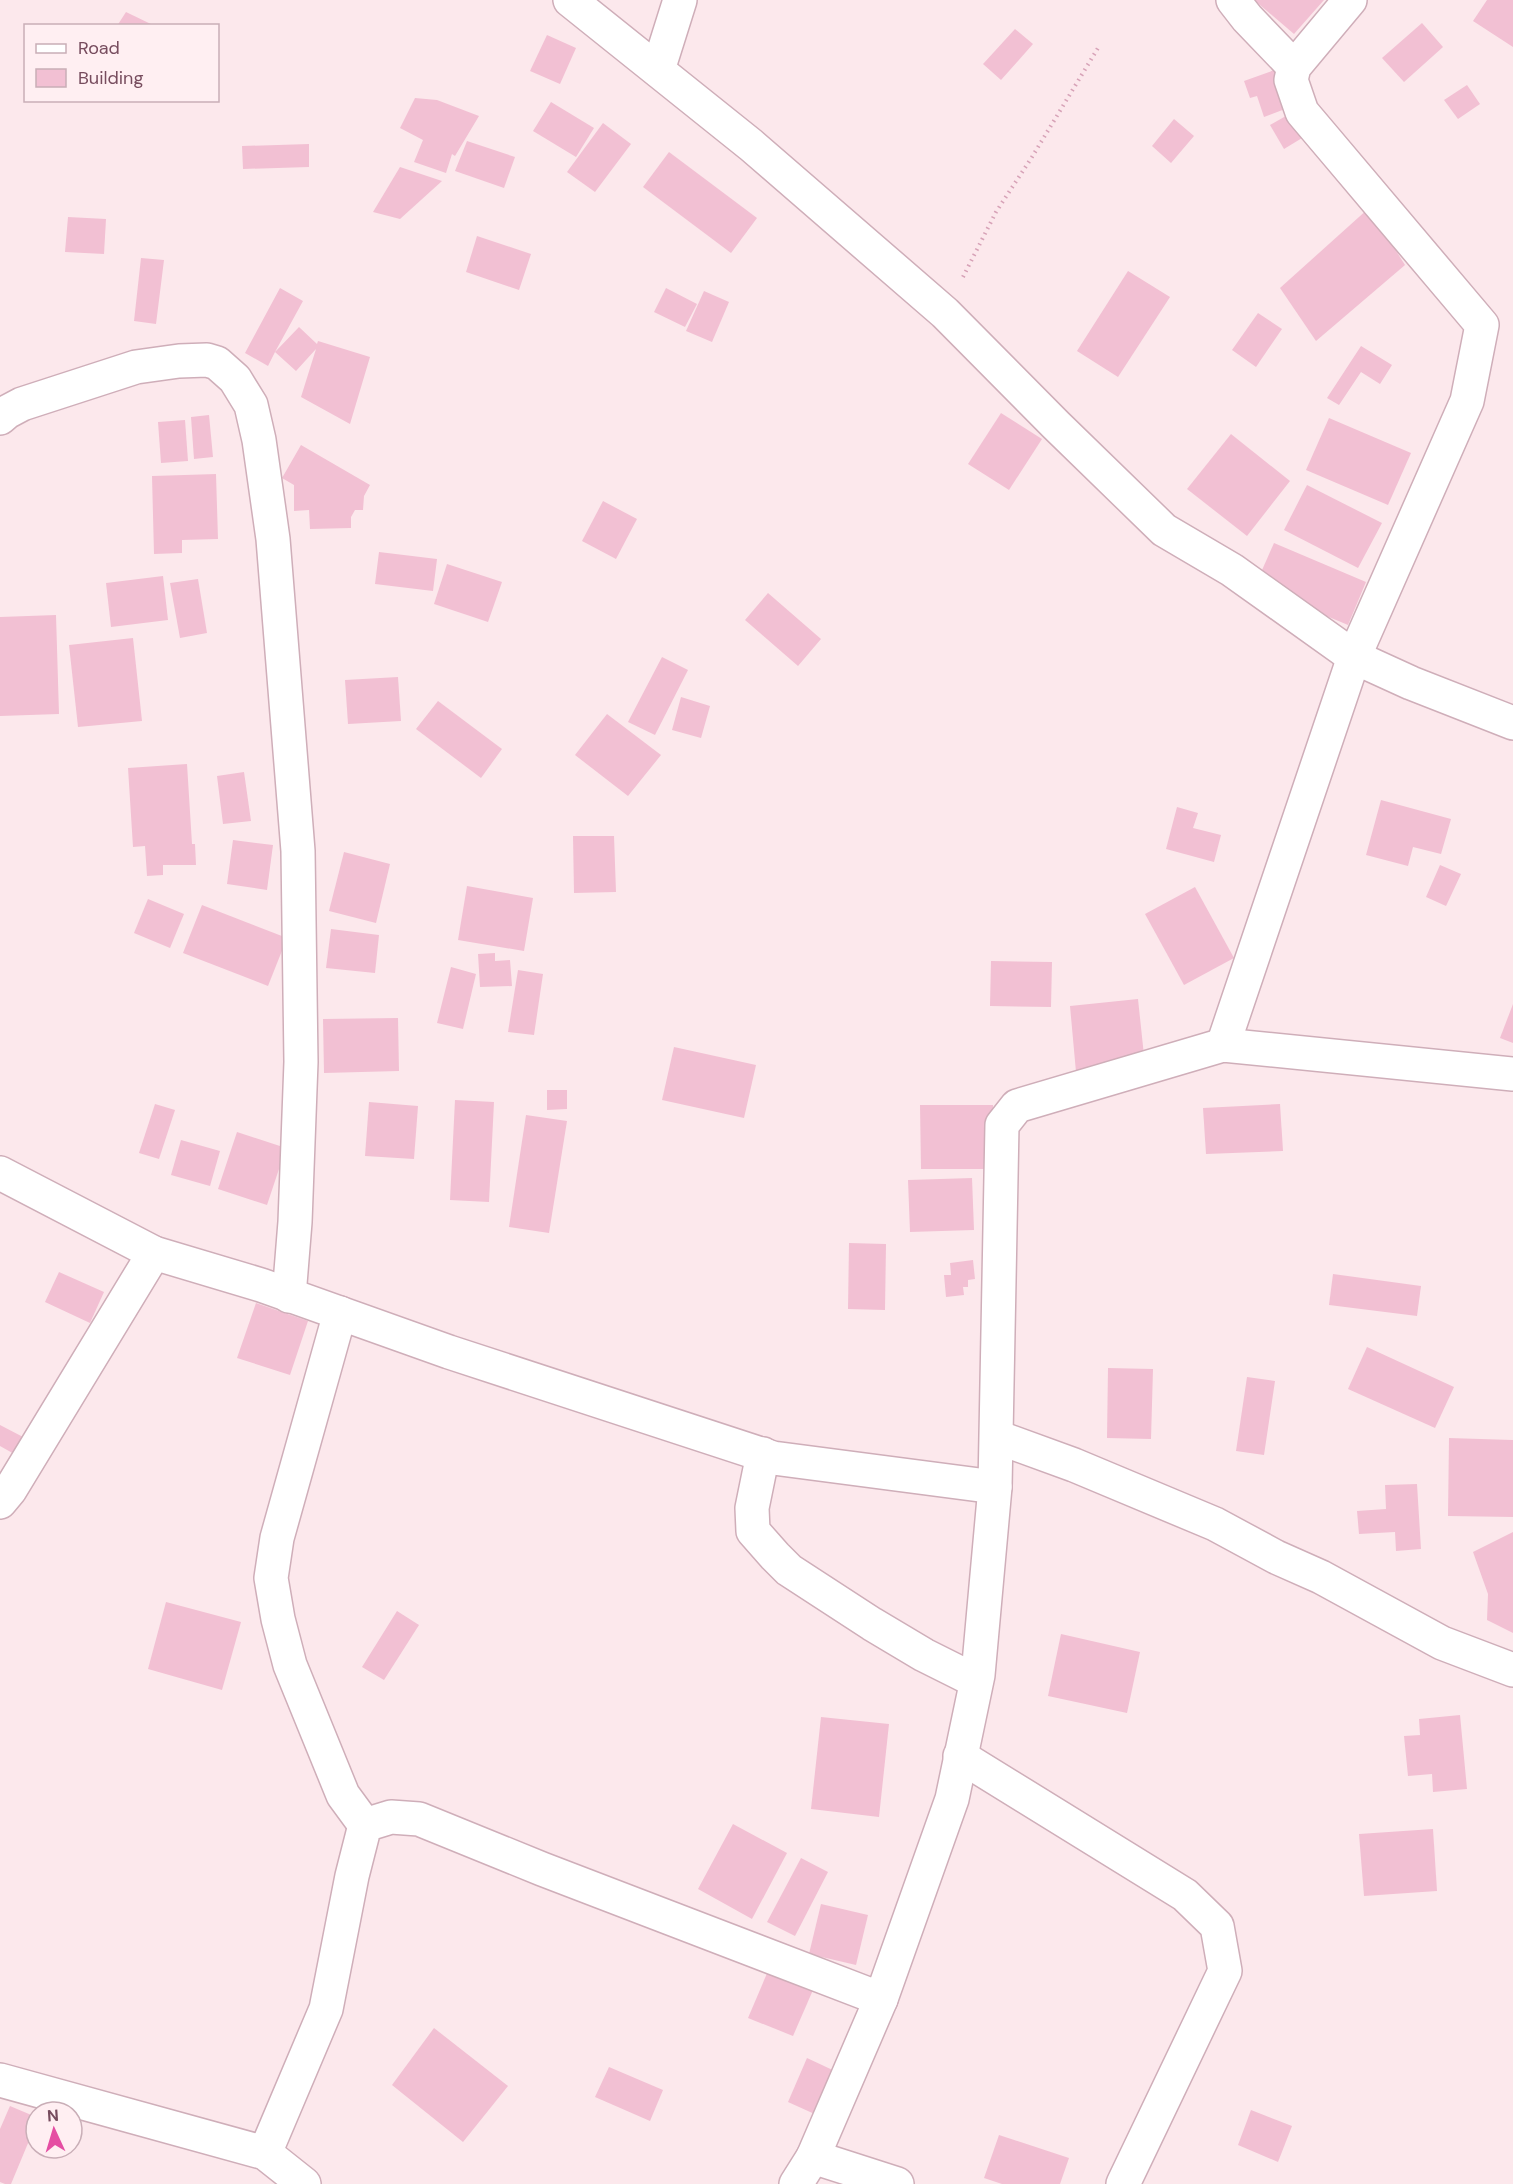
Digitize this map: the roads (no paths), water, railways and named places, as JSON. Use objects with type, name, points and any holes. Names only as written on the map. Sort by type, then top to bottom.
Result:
[{"type":"street","points":[[570,0],[751,145],[945,312],[1164,530],[1232,570],[1353,657],[1411,683],[1513,723]]},
{"type":"street","points":[[658,70],[680,0]]},
{"type":"street","points":[[1233,0],[1294,67]]},
{"type":"street","points":[[1223,1045],[1353,657],[1467,401],[1482,325],[1302,112],[1291,80],[1294,67],[1350,0]]},
{"type":"street","points":[[0,418],[22,404],[126,370],[179,361],[207,360],[217,363],[235,379],[251,405],[259,441],[273,539],[298,851],[301,1062],[295,1222],[289,1296]]},
{"type":"street","points":[[796,2184],[813,2157],[881,1999],[952,1799],[976,1682],[995,1486],[1002,1125],[1017,1106],[1223,1045],[1513,1074]]},
{"type":"street","points":[[0,1173],[154,1253],[261,1285],[449,1352],[773,1458],[995,1486]]},
{"type":"street","points":[[0,1502],[10,1490],[154,1253]]},
{"type":"street","points":[[340,1313],[277,1538],[271,1578],[278,1619],[290,1665],[343,1795],[365,1825]]},
{"type":"street","points":[[997,1437],[1074,1465],[1215,1524],[1276,1557],[1321,1577],[1442,1643],[1513,1670]]},
{"type":"street","points":[[763,1454],[752,1508],[753,1531],[775,1556],[789,1570],[872,1624],[976,1682]]},
{"type":"street","points":[[960,1756],[1185,1895],[1217,1926],[1225,1971],[1122,2184]]},
{"type":"street","points":[[365,1825],[391,1817],[419,1819],[542,1869],[881,1999]]},
{"type":"street","points":[[265,2153],[326,2009],[352,1875],[365,1825]]},
{"type":"street","points":[[0,2080],[265,2153],[304,2184]]},
{"type":"street","points":[[813,2157],[897,2184]]}]
